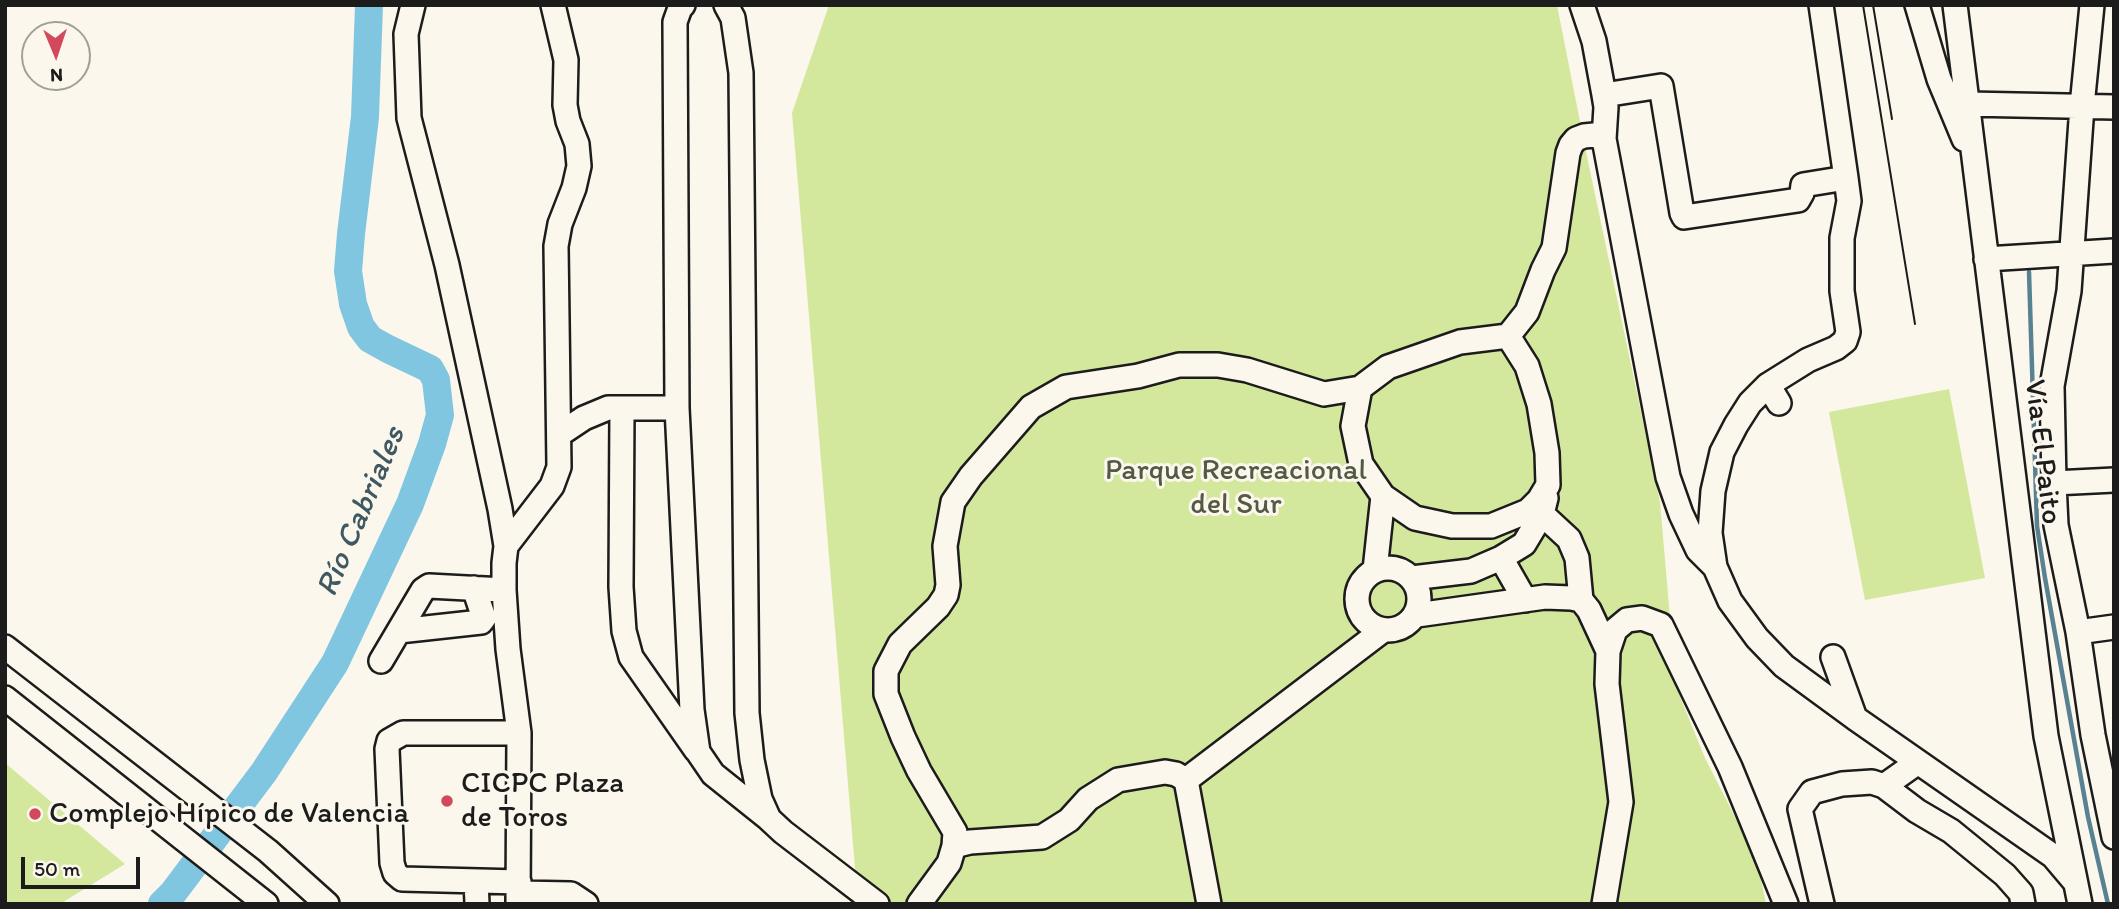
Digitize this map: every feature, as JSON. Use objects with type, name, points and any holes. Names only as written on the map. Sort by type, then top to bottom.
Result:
[{"type":"street","points":[[413,5],[405,34],[408,118],[447,265],[506,546],[503,563],[508,649],[519,733],[519,893]]},
{"type":"street","points":[[506,546],[552,486],[559,467],[556,246],[560,224],[579,166],[577,144],[565,105],[566,60],[552,5]]},
{"type":"street","points":[[683,5],[675,22],[677,408],[692,710],[698,752]]},
{"type":"street","points":[[726,5],[733,18],[741,73],[747,713],[760,799],[769,819]]},
{"type":"street","points":[[1582,5],[1594,41],[1605,101],[1604,139],[1668,477],[1698,550],[1715,567]]},
{"type":"street","points":[[1821,5],[1849,201],[1842,238],[1842,291],[1848,332],[1844,341],[1836,348],[1808,360],[1774,394],[1750,403],[1735,425],[1722,452],[1713,491],[1710,533],[1715,567],[1730,601],[1757,638],[1784,666],[2053,856],[2078,893]]},
{"type":"street","points":[[1917,5],[1939,79],[1975,168]]},
{"type":"street","name":"Vía El Paito","points":[[1955,5],[2046,736],[2078,893]]},
{"type":"street","points":[[2092,5],[2069,291],[2052,386],[2054,483],[2056,526],[2103,733],[2114,837]]},
{"type":"street","points":[[1605,101],[1663,98],[1684,217],[1798,200],[1803,185],[1846,178]]},
{"type":"street","points":[[1968,104],[2114,107]]},
{"type":"street","points":[[919,904],[949,863],[955,832],[919,771],[886,694],[886,671],[900,644],[938,607],[946,595],[948,585],[945,546],[953,502],[971,476],[1031,407],[1066,387],[1138,376],[1179,365],[1218,365],[1247,370],[1324,394],[1360,388],[1388,367],[1460,342],[1508,336],[1527,312],[1554,248],[1571,145],[1584,136],[1594,135],[1604,139]]},
{"type":"street","points":[[1986,259],[2114,251]]},
{"type":"street","points":[[1412,578],[1471,571],[1502,558],[1524,544],[1542,514],[1548,485],[1547,453],[1539,404],[1527,366],[1508,336]]},
{"type":"street","points":[[1360,388],[1353,426],[1361,464],[1383,496],[1415,518],[1452,526],[1491,526],[1528,511],[1548,485]]},
{"type":"street","points":[[560,434],[584,418],[608,408],[677,408]]},
{"type":"street","points":[[622,408],[621,587],[624,631],[631,657],[713,774],[877,904]]},
{"type":"street","points":[[2054,483],[2114,480]]},
{"type":"street","points":[[1375,570],[1383,496]]},
{"type":"street","points":[[1542,514],[1569,539],[1577,558],[1581,600],[1589,610],[1608,651]]},
{"type":"street","points":[[1502,558],[1525,600]]},
{"type":"street","points":[[1186,780],[1382,631],[1402,629],[1417,615],[1421,596],[1412,578],[1395,568],[1375,570],[1360,584],[1356,603],[1364,621],[1382,631]]},
{"type":"street","points":[[381,661],[423,590],[429,586],[504,590]]},
{"type":"street","points":[[399,631],[481,622],[484,618],[474,588]]},
{"type":"street","points":[[1417,615],[1545,597],[1581,600]]},
{"type":"street","points":[[1604,904],[1621,802],[1606,684],[1608,651],[1615,630],[1627,620],[1642,618],[1661,625],[1730,767],[1786,904]]},
{"type":"street","points":[[2078,632],[2114,627]]},
{"type":"street","points":[[5,647],[268,851],[327,904]]},
{"type":"street","points":[[1833,657],[1855,718]]},
{"type":"street","points":[[5,698],[266,904]]},
{"type":"street","points":[[519,733],[402,733],[389,741],[387,749],[392,863],[395,873],[402,879],[477,892],[519,893],[555,899],[571,894],[586,904]]},
{"type":"street","points":[[1884,786],[1918,762]]},
{"type":"street","points":[[954,846],[970,842],[1042,837],[1069,820],[1088,799],[1118,780],[1165,772],[1176,774],[1186,780],[1209,904]]},
{"type":"street","points":[[1822,904],[1800,809],[1812,792],[1842,784],[1872,782],[1884,786],[1917,811],[1951,831],[2006,875],[2021,893],[2024,904]]},
{"type":"street","points":[[1951,831],[1971,797]]},
{"type":"green space","name":"Parque Recreacional del Sur","points":[[829,5],[1557,5],[1660,502],[1676,687],[1705,758],[1757,860],[1766,904],[858,904],[792,113]]},
{"type":"green space","points":[[1949,389],[1985,578],[1865,600],[1829,412]]},
{"type":"green space","name":"Complejo Hípico de Valencia","points":[[5,763],[125,864],[60,904],[5,904]]},
{"type":"waterway","name":"Río Cabriales","points":[[162,904],[264,772],[335,663],[410,504],[440,415],[436,380],[430,369],[370,339],[361,327],[353,304],[348,271],[365,117],[369,5]]},
{"type":"waterway","points":[[2029,272],[2037,526],[2088,817],[2108,904]]},
{"type":"tram line","points":[[1863,5],[1915,324]]},
{"type":"tram line","points":[[1873,5],[1892,119]]},
{"type":"place","name":"CICPC Plaza de Toros","points":[[447,801]]},
{"type":"place","name":"Complejo Hípico de Valencia","points":[[35,814]]}]
